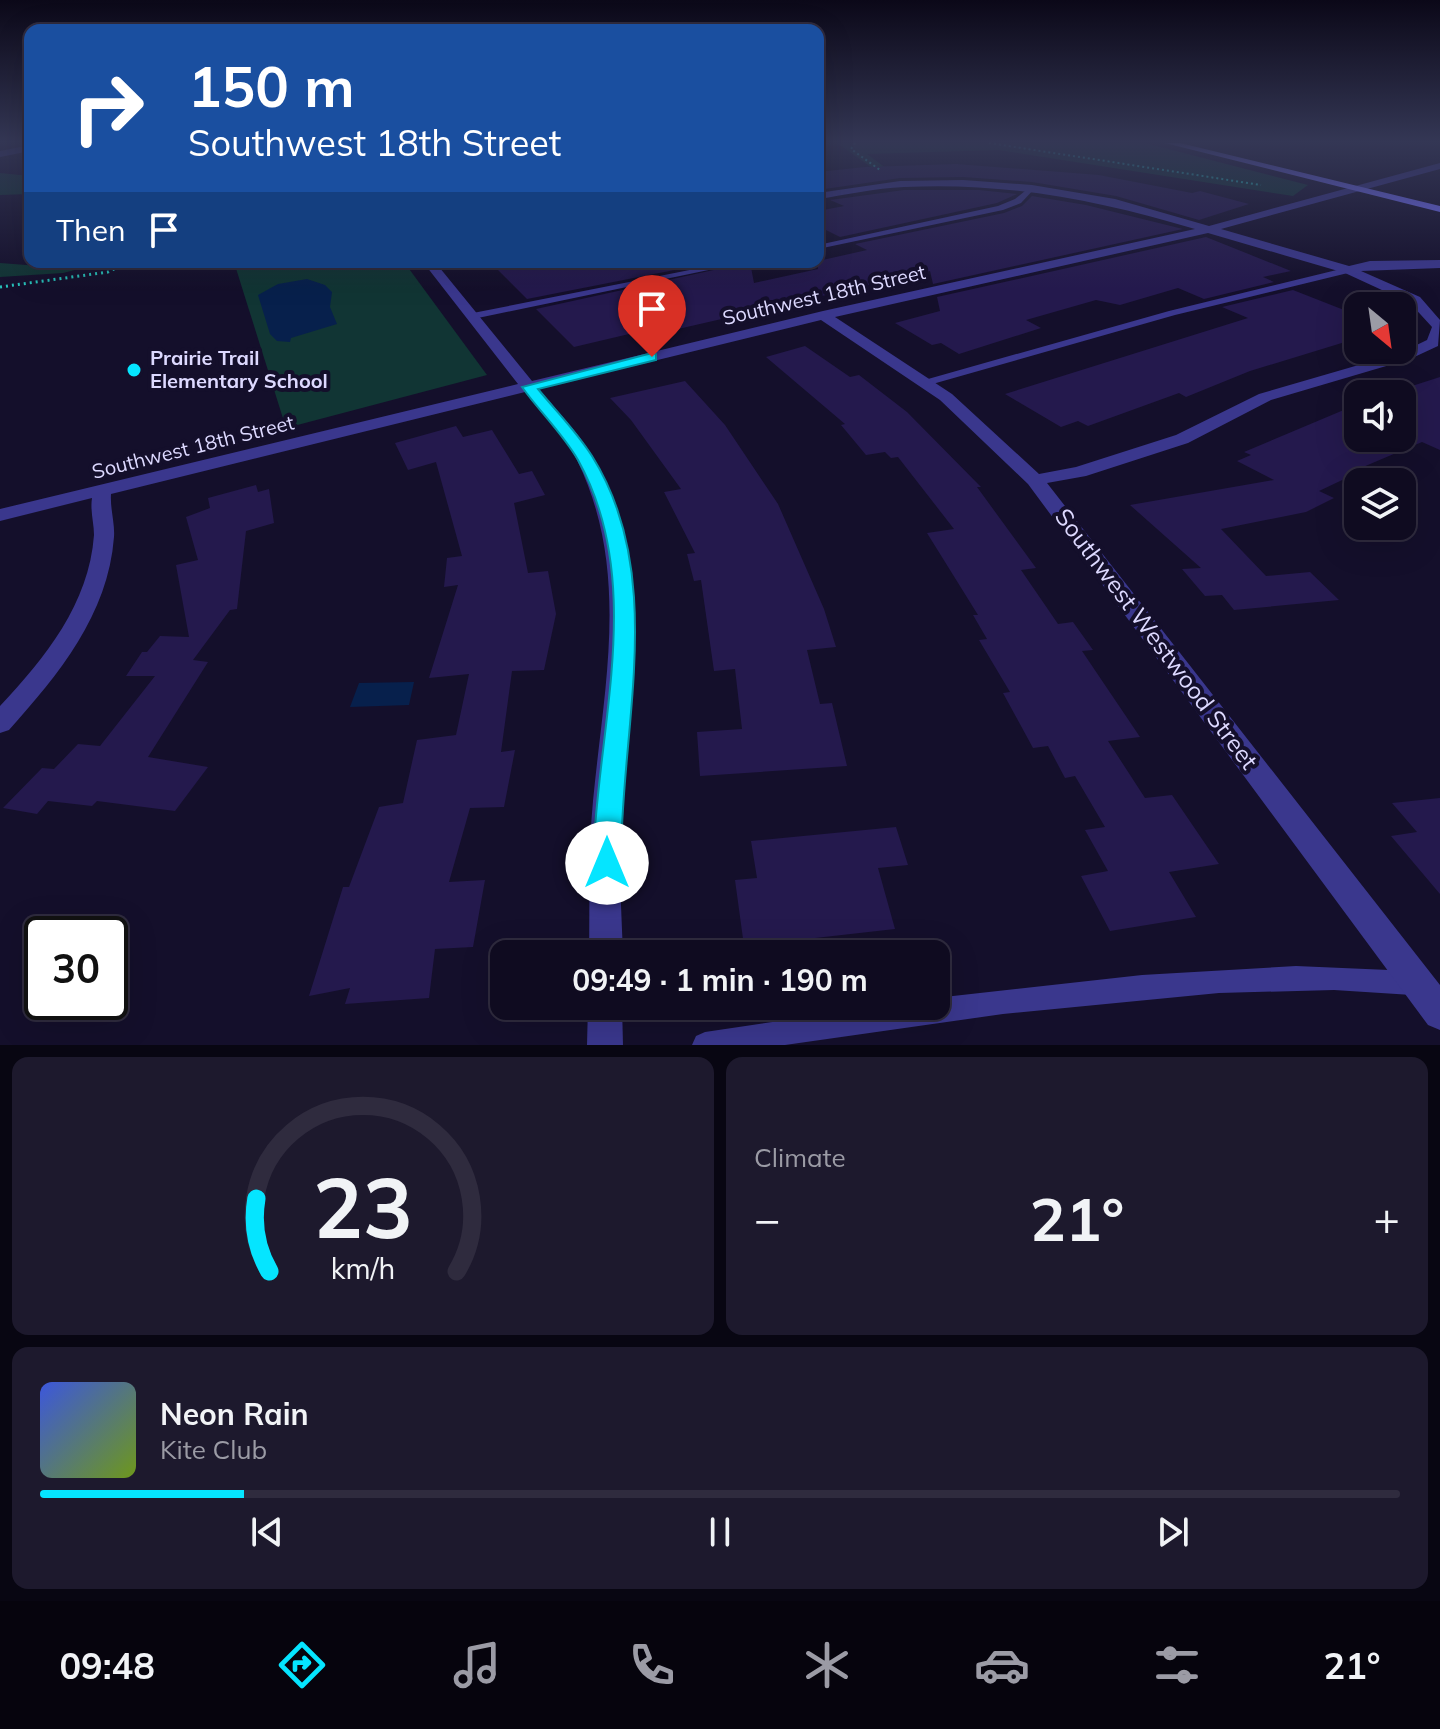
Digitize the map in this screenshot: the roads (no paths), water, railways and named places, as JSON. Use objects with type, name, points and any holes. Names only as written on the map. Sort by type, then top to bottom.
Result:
[{"type":"main road","points":[[1370,192],[1440,209]]},
{"type":"main road","points":[[1410,192],[1440,199]]},
{"type":"street","points":[[824,195],[847,192]]},
{"type":"street","points":[[1035,480],[1079,472],[1182,439],[1265,397],[1405,356],[1433,343],[1439,327],[1415,300],[1349,270],[1115,202],[1054,192]]},
{"type":"street","name":"Southwest 18th Street","points":[[0,515],[823,315],[1209,229],[1349,192]]},
{"type":"street","points":[[1349,270],[1370,265],[1440,264]]},
{"type":"street","points":[[439,268],[473,316],[584,456],[598,483],[615,537],[626,613],[623,682],[607,802],[606,940]]},
{"type":"street","name":"Southwest Westwood Street","points":[[823,315],[946,397],[1035,480],[1430,983],[1440,1013]]},
{"type":"street","points":[[0,723],[47,671],[93,595],[104,534],[102,490]]},
{"type":"street","points":[[605,1020],[605,1045]]},
{"type":"lane","points":[[824,246],[1000,208],[1018,201],[1028,192]]},
{"type":"lane","points":[[473,316],[713,268]]},
{"type":"lane","points":[[925,383],[1201,305],[1349,270]]},
{"type":"lane","points":[[705,1045],[938,1007],[1237,978],[1361,977],[1430,983]]},
{"type":"water","points":[[307,279],[325,285],[332,292],[330,307],[337,324],[291,338],[290,342],[277,341],[270,334],[258,295],[278,284]]},
{"type":"water","points":[[414,682],[409,705],[350,707],[359,683]]},
{"type":"place","name":"Prairie Trail Elementary School","points":[[134,370]]}]
